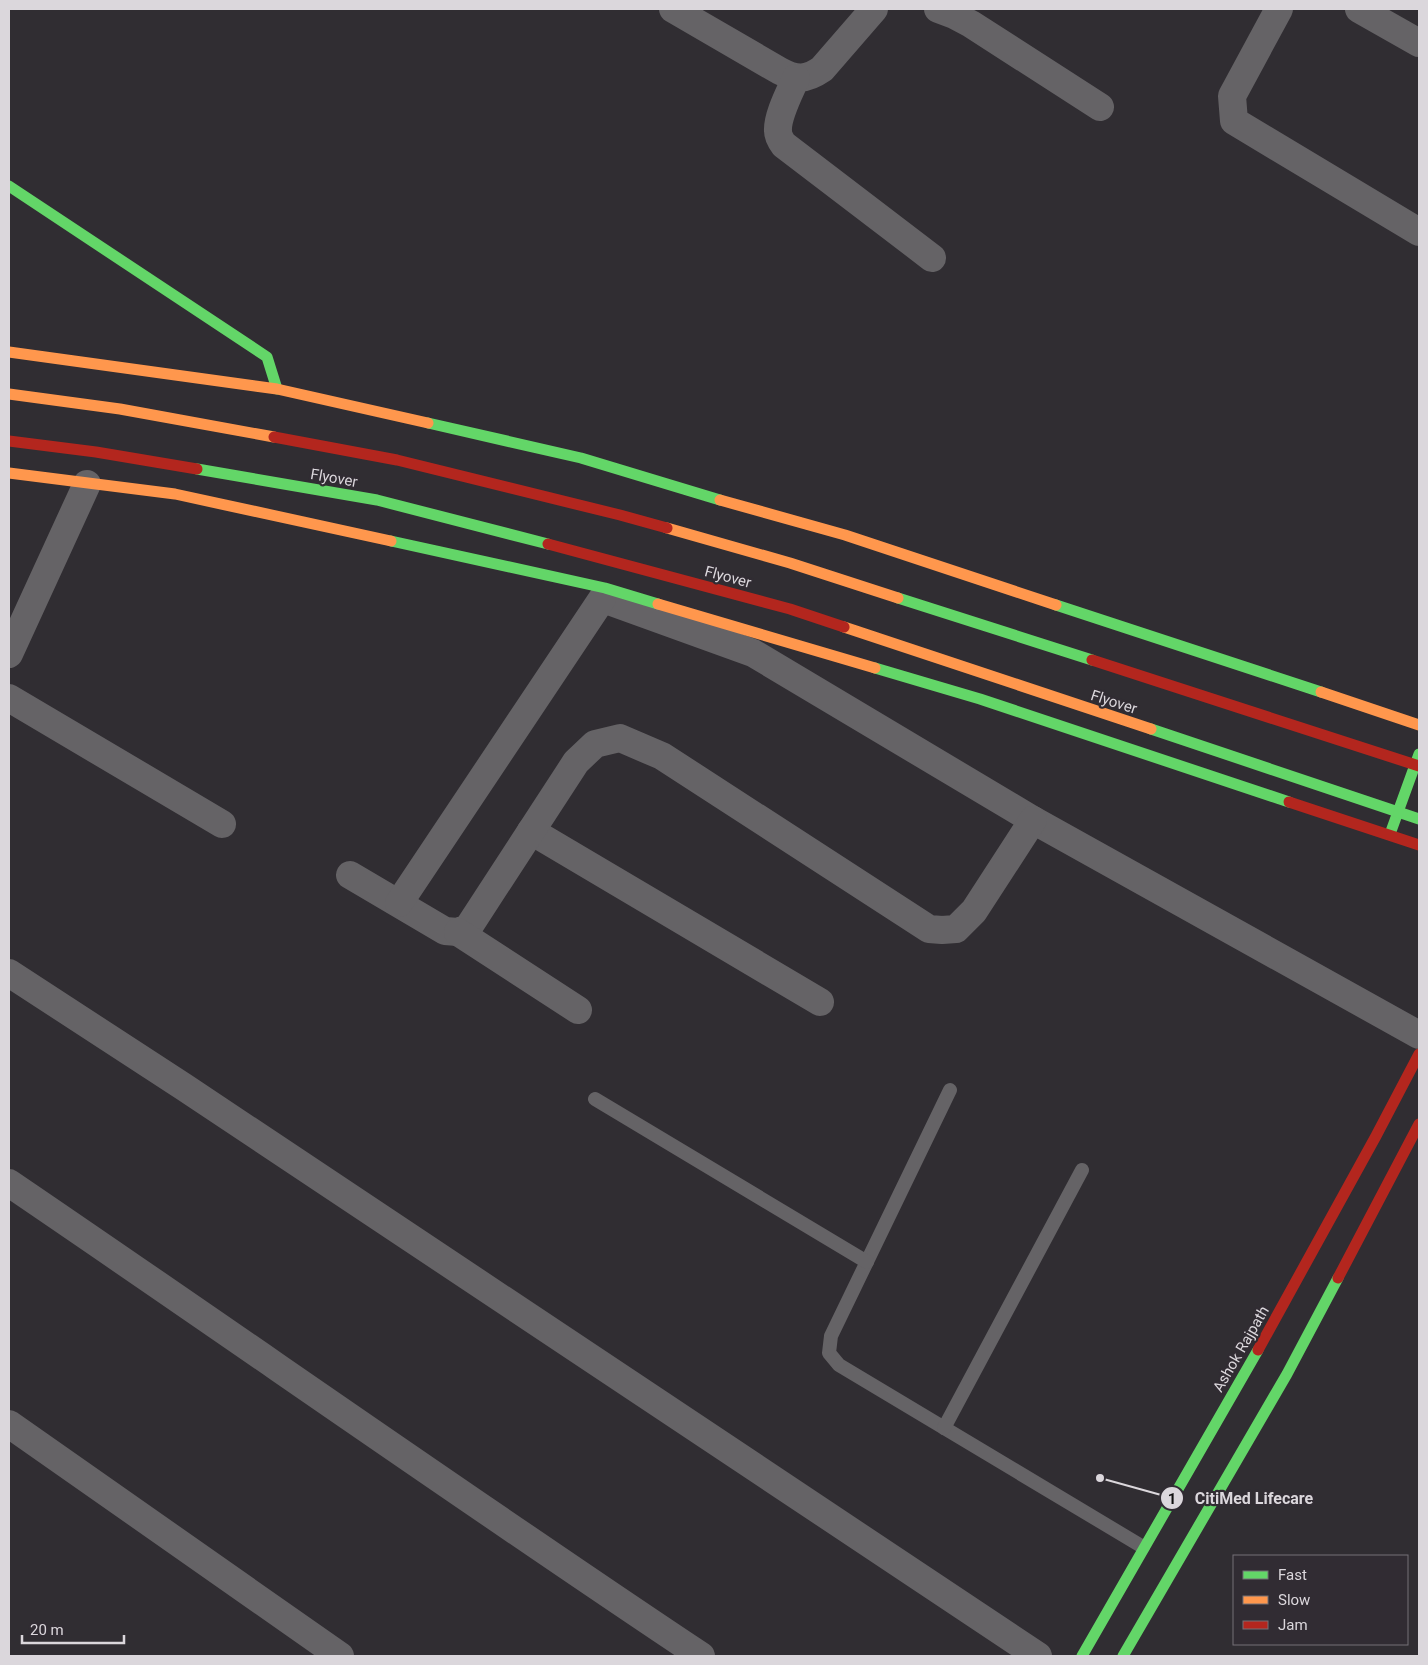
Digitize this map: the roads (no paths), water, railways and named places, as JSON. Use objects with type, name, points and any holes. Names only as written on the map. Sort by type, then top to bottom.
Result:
[{"type":"main road","points":[[9,186],[267,357],[277,389]]},
{"type":"main road","points":[[9,352],[277,389],[580,458],[845,535],[1419,725]]},
{"type":"main road","name":"Flyover","points":[[9,394],[120,409],[397,460],[620,515],[790,563],[1419,766]]},
{"type":"main road","name":"Flyover","points":[[9,441],[96,452],[377,500],[609,560],[790,609],[1419,819]]},
{"type":"main road","points":[[9,473],[175,494],[603,593],[980,699],[1419,845]]},
{"type":"main road","points":[[1390,835],[1419,754]]},
{"type":"main road","name":"Ashok Rajpath","points":[[1082,1656],[1293,1288],[1419,1054]]},
{"type":"main road","points":[[1123,1656],[1287,1374],[1419,1124]]},
{"type":"street","points":[[673,9],[780,72],[796,78],[812,76],[822,70],[874,9]]},
{"type":"street","points":[[938,9],[971,24],[1100,108]]},
{"type":"street","points":[[1279,9],[1232,96],[1234,121],[1419,232]]},
{"type":"street","points":[[1359,9],[1419,43]]},
{"type":"street","points":[[796,78],[779,121],[779,137],[784,145],[932,258]]},
{"type":"street","points":[[9,654],[87,484]]},
{"type":"street","points":[[399,903],[603,593],[753,653],[1033,820],[1419,1035]]},
{"type":"street","points":[[9,698],[222,824]]},
{"type":"street","points":[[350,875],[445,931],[458,932],[468,928],[576,762],[595,744],[620,738],[662,756],[929,929],[956,929],[974,911],[1033,820]]},
{"type":"street","points":[[531,831],[820,1002]]},
{"type":"street","points":[[458,932],[578,1010]]},
{"type":"street","points":[[9,973],[184,1087],[1038,1656]]},
{"type":"street","points":[[9,1183],[537,1547],[701,1656]]},
{"type":"street","points":[[9,1424],[340,1656]]},
{"type":"lane","points":[[950,1090],[831,1336],[829,1353],[839,1365],[1144,1547]]},
{"type":"lane","points":[[595,1099],[867,1262]]},
{"type":"lane","points":[[1406,1150],[1419,1157]]},
{"type":"lane","points":[[944,1428],[1082,1170]]},
{"type":"place","name":"CitiMed Lifecare","points":[[1100,1478]]}]
